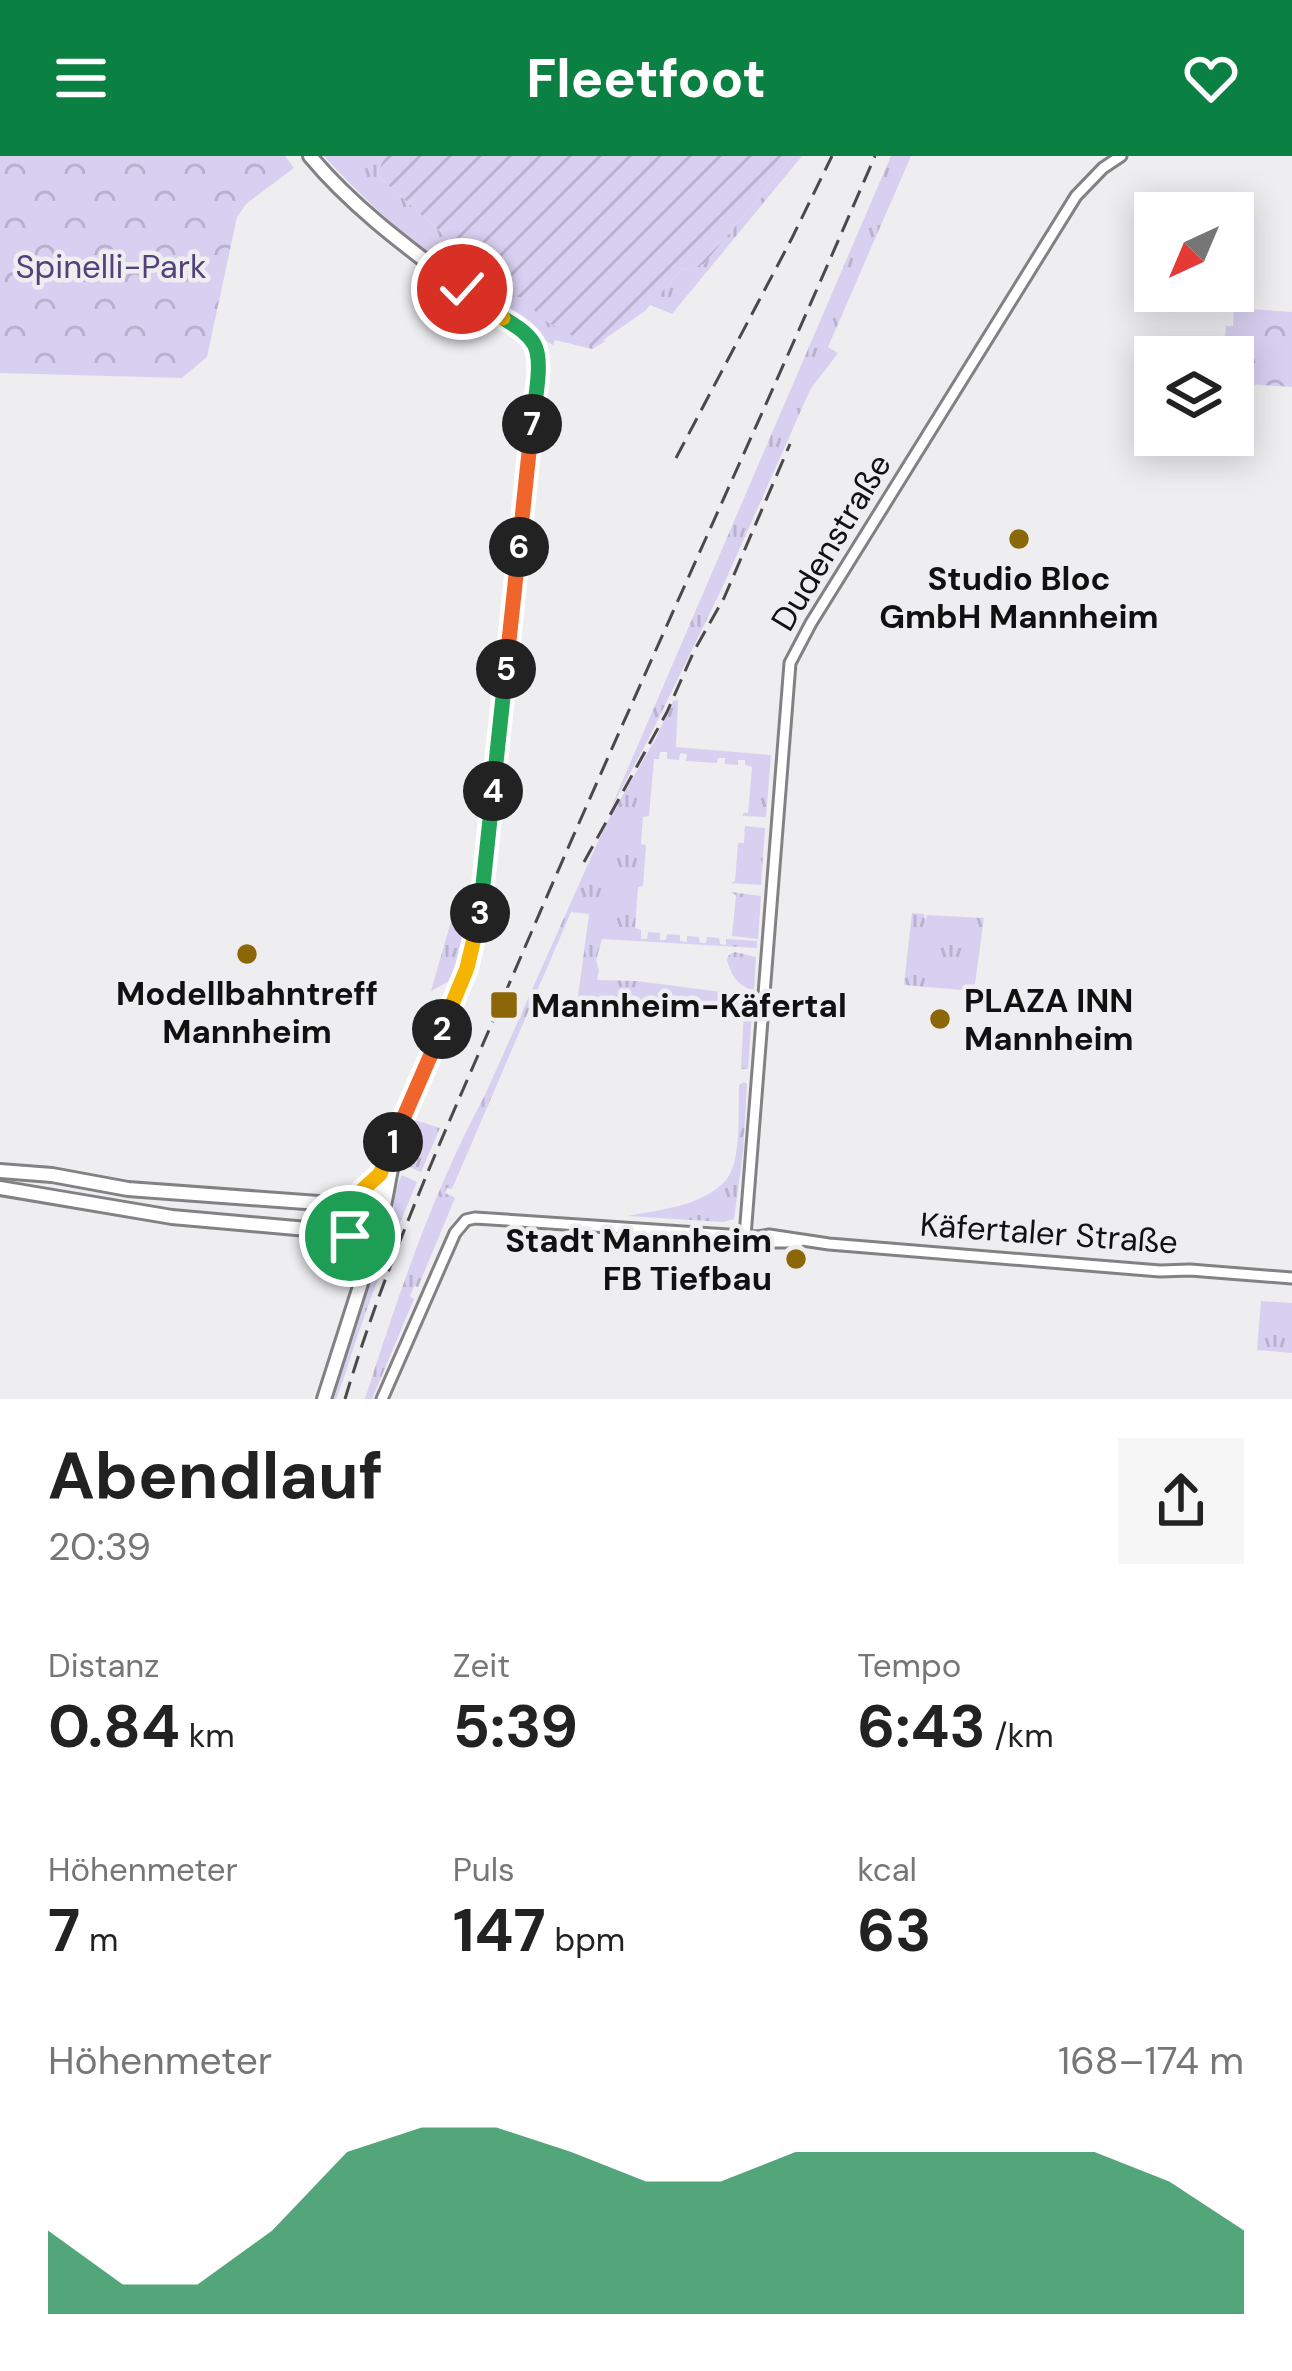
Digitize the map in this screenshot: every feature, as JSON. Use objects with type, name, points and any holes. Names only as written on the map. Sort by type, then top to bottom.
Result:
[{"type":"main road","points":[[310,156],[364,209],[528,336],[539,358],[476,939],[380,1174],[379,1220]]},
{"type":"main road","points":[[324,1399],[385,1202],[395,1139]]},
{"type":"main road","points":[[0,1171],[128,1189],[346,1205],[361,1207],[379,1220]]},
{"type":"main road","points":[[346,1205],[380,1174]]},
{"type":"main road","points":[[48,1196],[56,1184],[52,1175]]},
{"type":"main road","points":[[69,1200],[68,1191],[84,1181]]},
{"type":"main road","points":[[0,1188],[172,1217],[342,1232],[379,1220]]},
{"type":"main road","points":[[342,1232],[353,1218],[346,1205]]},
{"type":"main road","points":[[342,1232],[370,1256]]},
{"type":"street","name":"Dudenstraße","points":[[745,1236],[790,663],[1076,196],[1102,168],[1121,156]]},
{"type":"street","name":"Käfertaler Straße","points":[[382,1399],[455,1233],[466,1220],[475,1218],[1292,1278]]},
{"type":"green space","name":"Spinelli-Park","points":[[0,156],[285,156],[294,168],[246,204],[237,217],[207,357],[182,378],[0,373]]},
{"type":"green space","points":[[324,156],[385,156],[377,175],[463,252],[576,338],[606,341],[592,349],[555,340],[553,345],[522,326],[432,258]]},
{"type":"green space","points":[[385,156],[793,156],[704,264],[681,270],[645,311],[593,347],[547,322],[377,175]]},
{"type":"green space","points":[[793,156],[802,156],[672,314],[650,305],[681,270],[704,264]]},
{"type":"green space","points":[[891,156],[911,156],[828,347],[838,353],[810,390],[723,586],[610,810]]},
{"type":"green space","points":[[1234,312],[1292,312],[1292,387],[1254,384],[1254,336],[1225,336],[1226,326],[1233,326]]},
{"type":"green space","points":[[678,700],[676,747],[771,755],[766,817],[743,816],[748,813],[752,767],[745,760],[738,760],[738,765],[725,764],[725,758],[718,758],[717,763],[686,761],[687,754],[680,753],[679,760],[667,759],[667,752],[660,752],[659,759],[654,759],[649,816],[643,817],[641,844],[646,845],[635,928],[641,930],[641,939],[647,939],[648,932],[660,933],[660,940],[666,940],[667,934],[680,935],[680,941],[687,942],[687,936],[699,937],[700,943],[706,943],[707,937],[719,938],[726,945],[726,939],[757,941],[757,948],[602,939],[597,980],[753,996],[748,1069],[741,1069],[744,1008],[578,997],[589,914],[571,912],[452,1189],[447,1188],[445,1193],[455,1198],[418,1287],[414,1286],[410,1296],[414,1299],[372,1399],[365,1399],[449,1169],[605,826],[673,701]]},
{"type":"green space","points":[[745,826],[765,828],[761,885],[731,883]]},
{"type":"green space","points":[[730,892],[761,896],[758,939],[732,936],[736,895]]},
{"type":"green space","points":[[912,913],[924,914],[925,922],[927,915],[984,918],[974,991],[904,985]]},
{"type":"green space","points":[[453,914],[468,918],[451,980],[431,991]]},
{"type":"green space","points":[[735,952],[756,957],[754,990],[739,983],[731,971],[727,960]]},
{"type":"green space","points":[[430,1069],[412,1119],[440,1128],[421,1172],[409,1167],[418,1146],[404,1134]]},
{"type":"green space","points":[[744,1082],[743,1153],[734,1219],[628,1216],[692,1202],[726,1180],[735,1161],[739,1085]]},
{"type":"green space","points":[[402,1175],[417,1182],[336,1399],[329,1399],[379,1252],[390,1233]]},
{"type":"green space","points":[[1261,1301],[1292,1303],[1292,1353],[1257,1350]]},
{"type":"railway","points":[[676,458],[832,156]]},
{"type":"railway","points":[[345,1399],[382,1287],[449,1123],[875,156]]},
{"type":"railway","points":[[584,862],[724,598],[790,444]]},
{"type":"place","name":"Studio Bloc GmbH Mannheim","points":[[1019,539]]},
{"type":"place","name":"Modellbahntreff Mannheim","points":[[247,954]]},
{"type":"place","name":"Mannheim-Käfertal","points":[[504,1005]]},
{"type":"place","name":"PLAZA INN Mannheim","points":[[940,1019]]},
{"type":"place","name":"Stadt Mannheim FB Tiefbau","points":[[796,1259]]},
{"type":"route","points":[[350,1236],[342,1232],[353,1218],[346,1205],[380,1174],[467,968],[480,910],[539,358],[530,338],[462,289]]}]
